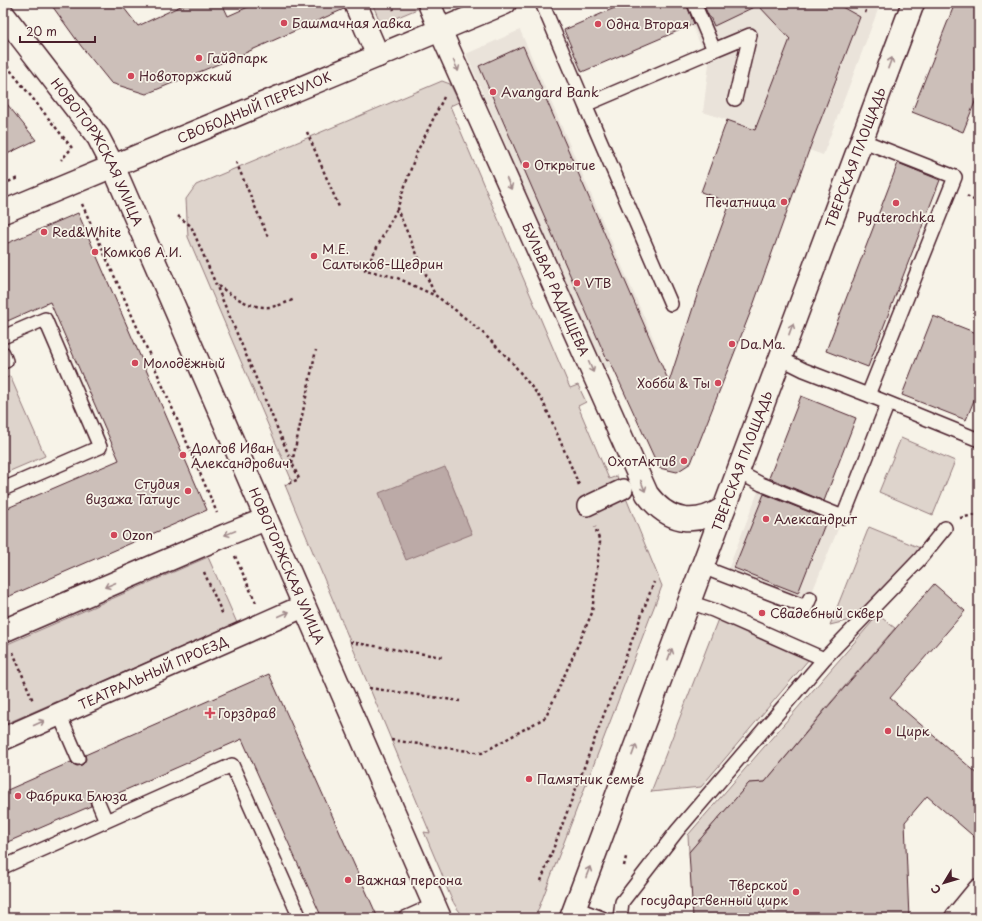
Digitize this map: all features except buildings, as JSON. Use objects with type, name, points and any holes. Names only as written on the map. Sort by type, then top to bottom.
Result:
[{"type":"street","points":[[355,3],[378,56]]},
{"type":"street","name":"БУЛЬВАР РАДИЩЕВА","points":[[429,3],[647,494],[656,506],[675,517],[697,519],[704,518],[724,508]]},
{"type":"street","name":"СВОБОДНЫЙ ПЕРЕУЛОК","points":[[3,212],[505,3]]},
{"type":"street","name":"ТВЕРСКАЯ ПЛОЩАДЬ","points":[[571,915],[738,472],[912,3]]},
{"type":"street","name":"НОВОТОРЖСКАЯ УЛИЦА","points":[[3,14],[98,137],[113,166],[437,912]]},
{"type":"street","points":[[587,506],[623,489]]},
{"type":"street","points":[[4,631],[226,534],[266,519]]},
{"type":"street","name":"ТЕАТРАЛЬНЫЙ ПРОЕЗД","points":[[3,739],[304,606]]},
{"type":"street","points":[[956,918],[979,890]]},
{"type":"lane","points":[[542,3],[671,304]]},
{"type":"lane","points":[[694,3],[714,50]]},
{"type":"lane","points":[[585,105],[750,35],[735,99]]},
{"type":"lane","points":[[861,140],[955,177],[868,395]]},
{"type":"lane","points":[[3,337],[45,319],[100,448],[3,488]]},
{"type":"lane","points":[[3,353],[6,361],[3,362]]},
{"type":"lane","points":[[780,358],[804,370],[979,440]]},
{"type":"lane","points":[[738,472],[760,484],[843,517],[888,404]]},
{"type":"lane","points":[[620,918],[622,902],[677,831],[824,659],[919,560],[945,528]]},
{"type":"lane","points":[[702,567],[806,607],[810,598]]},
{"type":"lane","points":[[689,602],[713,610],[824,659]]},
{"type":"lane","points":[[51,718],[78,758]]},
{"type":"lane","points":[[3,867],[232,765],[300,918]]},
{"type":"lane","points":[[98,802],[106,821]]},
{"type":"lane","points":[[405,918],[437,912]]},
{"type":"lane","points":[[571,915],[602,918]]},
{"type":"path","points":[[391,3],[394,10]]},
{"type":"path","points":[[865,13],[868,3]]},
{"type":"path","points":[[3,61],[72,148],[62,160],[147,349],[265,623]]},
{"type":"path","points":[[391,740],[482,754],[546,717],[592,613],[600,542],[587,506],[542,400],[511,361],[482,332],[435,295],[395,277],[364,270],[397,209],[416,154],[444,97]]},
{"type":"path","points":[[306,132],[339,207]]},
{"type":"path","points":[[236,162],[268,237]]},
{"type":"path","points":[[397,209],[435,295]]},
{"type":"path","points":[[178,216],[191,226],[299,479],[285,485]]},
{"type":"path","points":[[216,285],[245,302],[255,306],[264,307],[281,304],[294,299]]},
{"type":"path","points":[[292,463],[316,350]]},
{"type":"path","points":[[204,572],[223,616]]},
{"type":"path","points":[[541,881],[654,582]]},
{"type":"path","points":[[4,631],[32,698],[51,718]]},
{"type":"path","points":[[350,642],[442,657]]},
{"type":"path","points":[[369,688],[460,701]]},
{"type":"shaded area","points":[[372,3],[420,3],[422,7],[381,24]]},
{"type":"shaded area","points":[[682,3],[867,3],[879,7],[823,155],[703,112],[709,64]]},
{"type":"shaded area","points":[[520,30],[657,347],[603,370],[466,54]]},
{"type":"shaded area","points":[[442,81],[450,84],[459,102],[450,106],[570,388],[578,385],[586,402],[578,406],[609,479],[617,476],[662,586],[535,918],[466,918],[454,903],[424,832],[430,833],[285,485],[292,481],[188,237],[186,199],[196,185]]},
{"type":"shaded area","points":[[10,376],[45,456],[3,474],[3,380]]},
{"type":"shaded area","points":[[901,438],[955,461],[933,515],[879,492]]},
{"type":"shaded area","points":[[445,467],[472,534],[406,560],[379,493]]},
{"type":"shaded area","points":[[761,484],[843,517],[806,607],[726,575]]},
{"type":"shaded area","points":[[869,527],[925,550],[850,620],[830,625]]},
{"type":"shaded area","points":[[208,557],[237,623],[3,725],[3,646]]},
{"type":"shaded area","points":[[878,615],[895,628],[825,709],[765,782],[749,783],[689,852],[688,835]]},
{"type":"shaded area","points":[[718,619],[809,659],[701,787],[651,792]]},
{"type":"place","name":"Башмачная лавка","points":[[284,23]]},
{"type":"place","name":"Одна Вторая","points":[[598,24]]},
{"type":"place","name":"Гайдпарк","points":[[199,58]]},
{"type":"place","name":"Новоторжский","points":[[131,76]]},
{"type":"place","name":"Avangard Bank","points":[[493,92]]},
{"type":"place","name":"Открытие","points":[[526,165]]},
{"type":"place","name":"Печатница","points":[[784,202]]},
{"type":"place","name":"Pyaterochka","points":[[896,203]]},
{"type":"place","name":"Red&White","points":[[44,232]]},
{"type":"place","name":"Комков А.И.","points":[[95,252]]},
{"type":"place","name":"М.Е. Салтыков-Щедрин","points":[[314,256]]},
{"type":"place","name":"VTB","points":[[577,283]]},
{"type":"place","name":"Da.Ma.","points":[[732,344]]},
{"type":"place","name":"Молодёжный","points":[[135,363]]},
{"type":"place","name":"Хобби & Ты","points":[[718,383]]},
{"type":"place","name":"Долгов Иван Александрович","points":[[183,455]]},
{"type":"place","name":"ОхотАктив","points":[[684,461]]},
{"type":"place","name":"Студия визажа Татиус","points":[[188,491]]},
{"type":"place","name":"Александрит","points":[[766,519]]},
{"type":"place","name":"Ozon","points":[[114,535]]},
{"type":"place","name":"Свадебный сквер","points":[[762,613]]},
{"type":"place","name":"Горздрав","points":[[210,713]]},
{"type":"place","name":"Цирк","points":[[888,731]]},
{"type":"place","name":"Памятник семье","points":[[529,779]]},
{"type":"place","name":"Фабрика Блюза","points":[[18,796]]},
{"type":"place","name":"Важная персона","points":[[348,880]]},
{"type":"place","name":"Тверской государственный цирк","points":[[796,892]]}]
